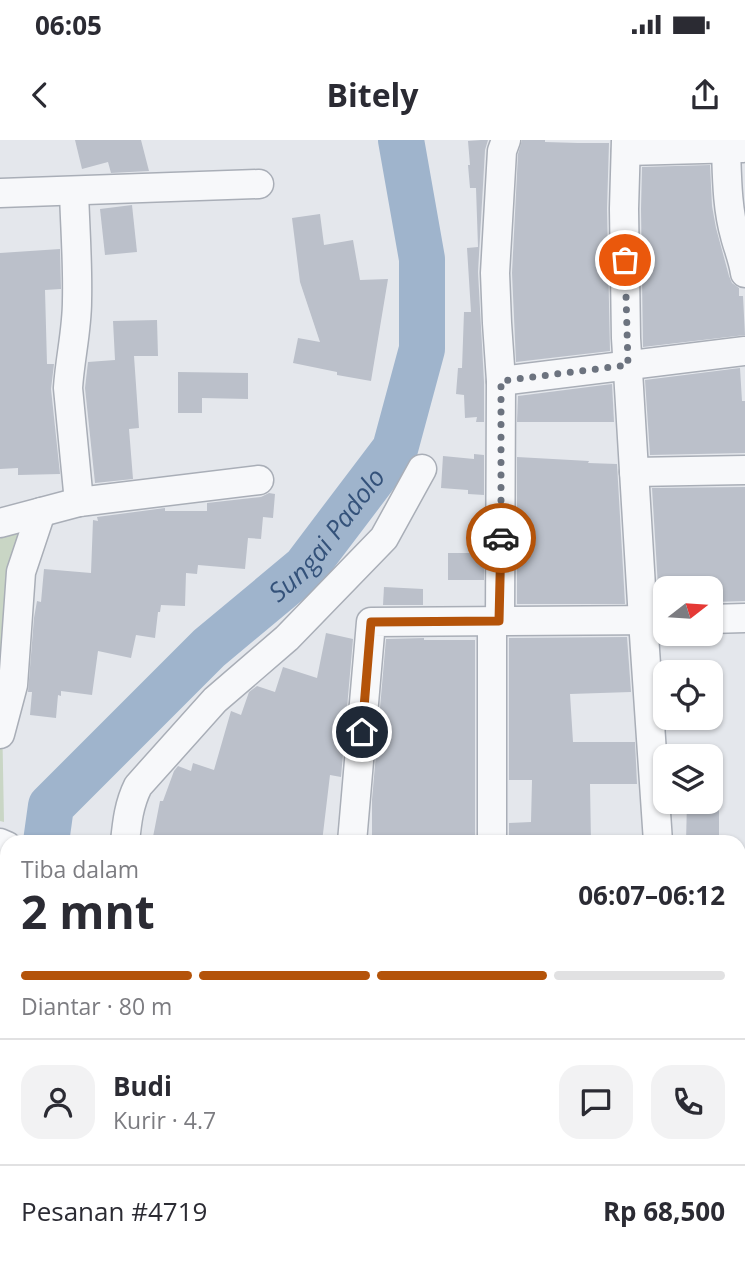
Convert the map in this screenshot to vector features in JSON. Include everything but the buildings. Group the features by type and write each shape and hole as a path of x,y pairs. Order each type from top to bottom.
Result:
{"street":[{"path":"492,835 496,621 501,535 501,381 495,273 502,151 506,140"},
{"path":"653,613 634,472 621,143 735,148 729,201 734,235 745,272"},
{"path":"0,193 259,184"},
{"path":"75,191 77,300 68,388 79,502"},
{"path":"501,381 745,351"},
{"path":"126,835 132,798 138,786 215,701 287,638 384,538 422,470"},
{"path":"634,472 745,470"},
{"path":"0,523 79,502 260,480"},
{"path":"0,733 13,685 21,572 41,512"},
{"path":"723,619 745,618"},
{"path":"353,835 371,622 653,620"},
{"path":"654,646 658,835"},
{"path":"109,835 111,821 132,798"}],"green space":[{"path":"24,526 1,660 4,822 0,821 0,534"}],"waterway":[{"name":"Sungai Padolo","path":"47,835 51,806 209,648 305,568 395,449 422,349 422,259 401,140"}],"way so far":[{"path":"501,538 501,381 628,365 625,260"}],"route":[{"path":"362,732 371,622 499,621 501,538"}]}
